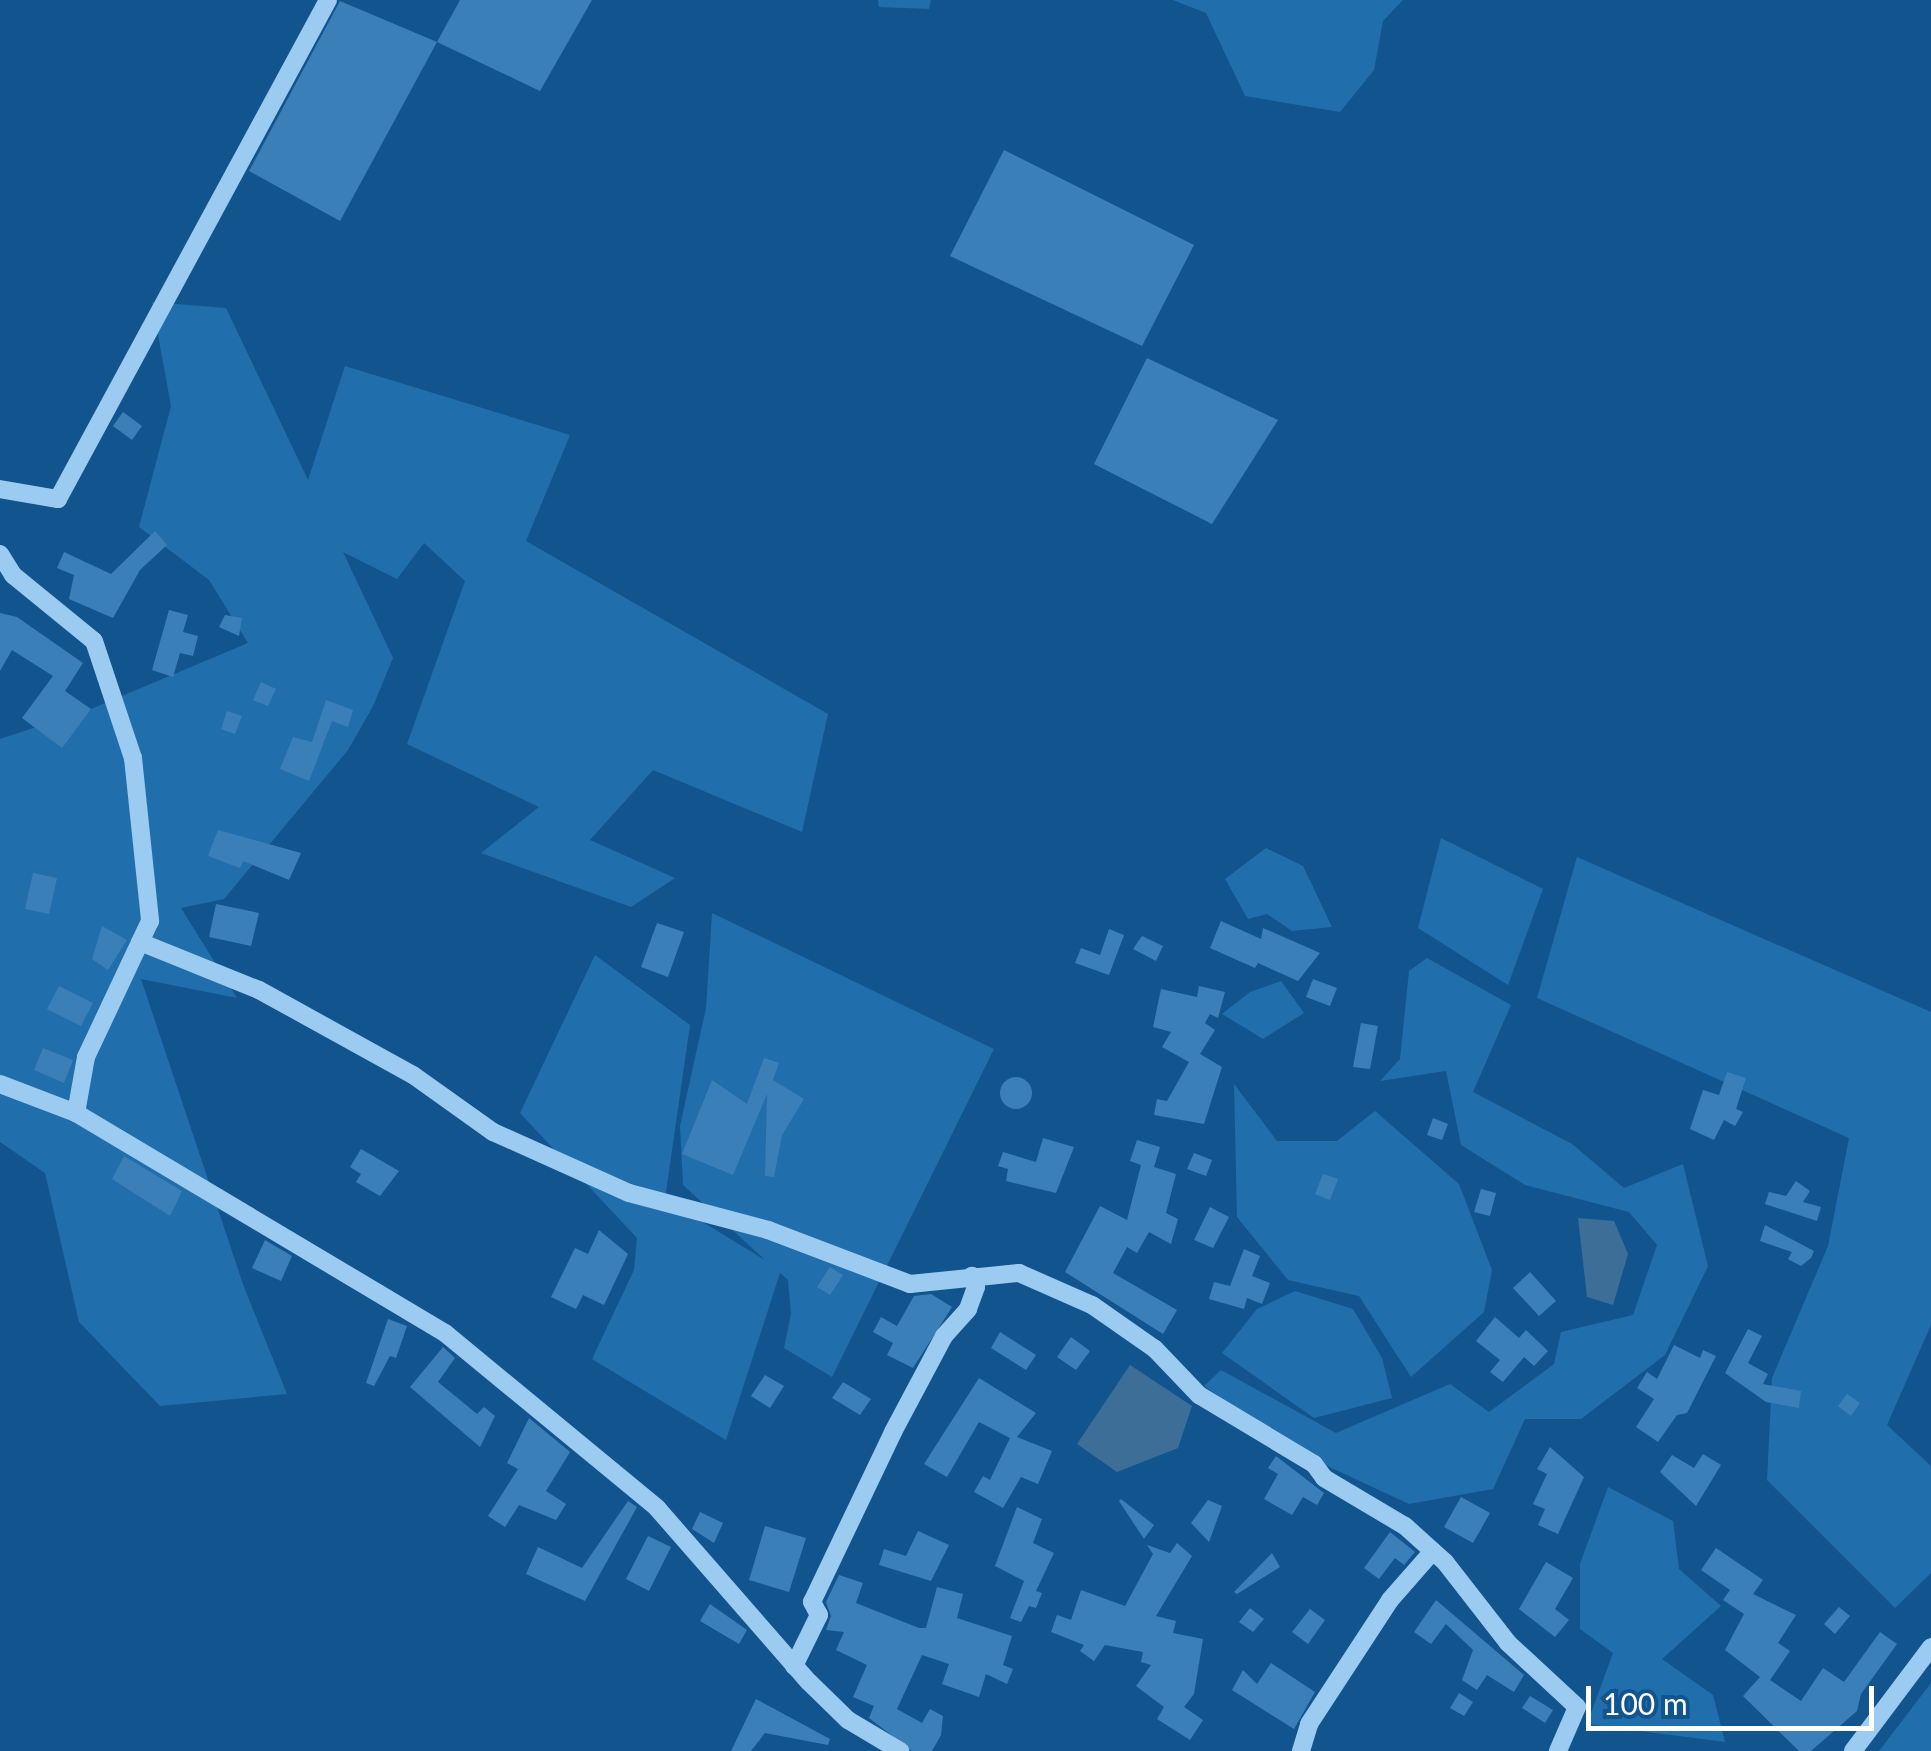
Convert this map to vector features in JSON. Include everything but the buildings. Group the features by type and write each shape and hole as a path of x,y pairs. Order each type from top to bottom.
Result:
{"street":[{"path":"0,489 58,499 328,0"},
{"path":"0,554 13,575 94,641 133,758 150,920 86,1057 76,1113"},
{"path":"140,942 259,990 412,1075 494,1132 629,1193 768,1230 910,1284 1019,1273 1092,1305 1155,1350 1199,1394 1314,1464 1324,1478 1433,1551 1508,1643 1576,1707 1558,1751"},
{"path":"0,1084 76,1113 445,1333 657,1508 794,1666 848,1720 900,1751"},
{"path":"794,1666 819,1615 812,1602 944,1336 968,1309 976,1287 972,1276"},
{"path":"1302,1751 1309,1724 1390,1600 1433,1551"},
{"path":"1853,1751 1931,1648"}],"shaded area":[{"path":"878,0 931,0 929,9 879,7"},
{"path":"1173,0 1403,0 1383,21 1374,70 1340,112 1245,96 1206,13"},
{"path":"152,302 226,308 308,480 345,366 570,435 526,541 828,714 802,832 653,770 590,840 675,878 631,907 481,853 539,807 407,744 465,581 424,543 397,579 343,552 393,658 373,706 348,750 224,899 181,908 237,998 141,979 244,1287 287,1394 160,1406 79,1322 45,1173 0,1142 0,739 91,709 248,643 209,580 139,527 171,406"},
{"path":"1441,838 1543,889 1508,985 1418,928"},
{"path":"1266,848 1303,866 1332,927 1292,931 1267,914 1248,919 1225,879"},
{"path":"1577,857 1931,1012 1931,1325 1887,1425 1931,1466 1931,1573 1895,1608 1767,1480 1772,1378 1828,1246 1849,1138 1537,998"},
{"path":"712,913 994,1049 832,1377 784,1348 791,1314 788,1280 780,1273 726,1440 592,1359 634,1270 637,1238 520,1113 595,955 690,1025 665,1199 765,1260 683,1185 680,1126 706,1008"},
{"path":"1427,958 1511,1005 1473,1092 1572,1144 1624,1188 1683,1164 1708,1266 1665,1355 1581,1419 1525,1419 1493,1489 1409,1504 1306,1456 1204,1386 1221,1370 1336,1433 1450,1384 1489,1412 1554,1364 1561,1332 1633,1315 1657,1245 1629,1212 1525,1185 1461,1145 1446,1071 1380,1081 1400,1059 1409,971"},
{"path":"1281,981 1304,1013 1263,1039 1222,1014 1250,992"},
{"path":"1234,1084 1277,1141 1337,1141 1375,1111 1459,1184 1492,1270 1484,1312 1411,1377 1359,1296 1288,1280 1237,1217"},
{"path":"1578,1218 1614,1221 1628,1254 1613,1305 1587,1297"},
{"path":"1295,1291 1353,1309 1382,1358 1392,1398 1314,1418 1222,1353 1257,1309"},
{"path":"1130,1365 1192,1406 1178,1448 1117,1472 1077,1444"},
{"path":"1608,1487 1673,1521 1679,1569 1721,1606 1662,1659 1713,1695 1725,1742 1587,1724 1613,1653 1580,1629 1580,1564"},
{"path":"1931,1683 1931,1751 1879,1751"}]}
